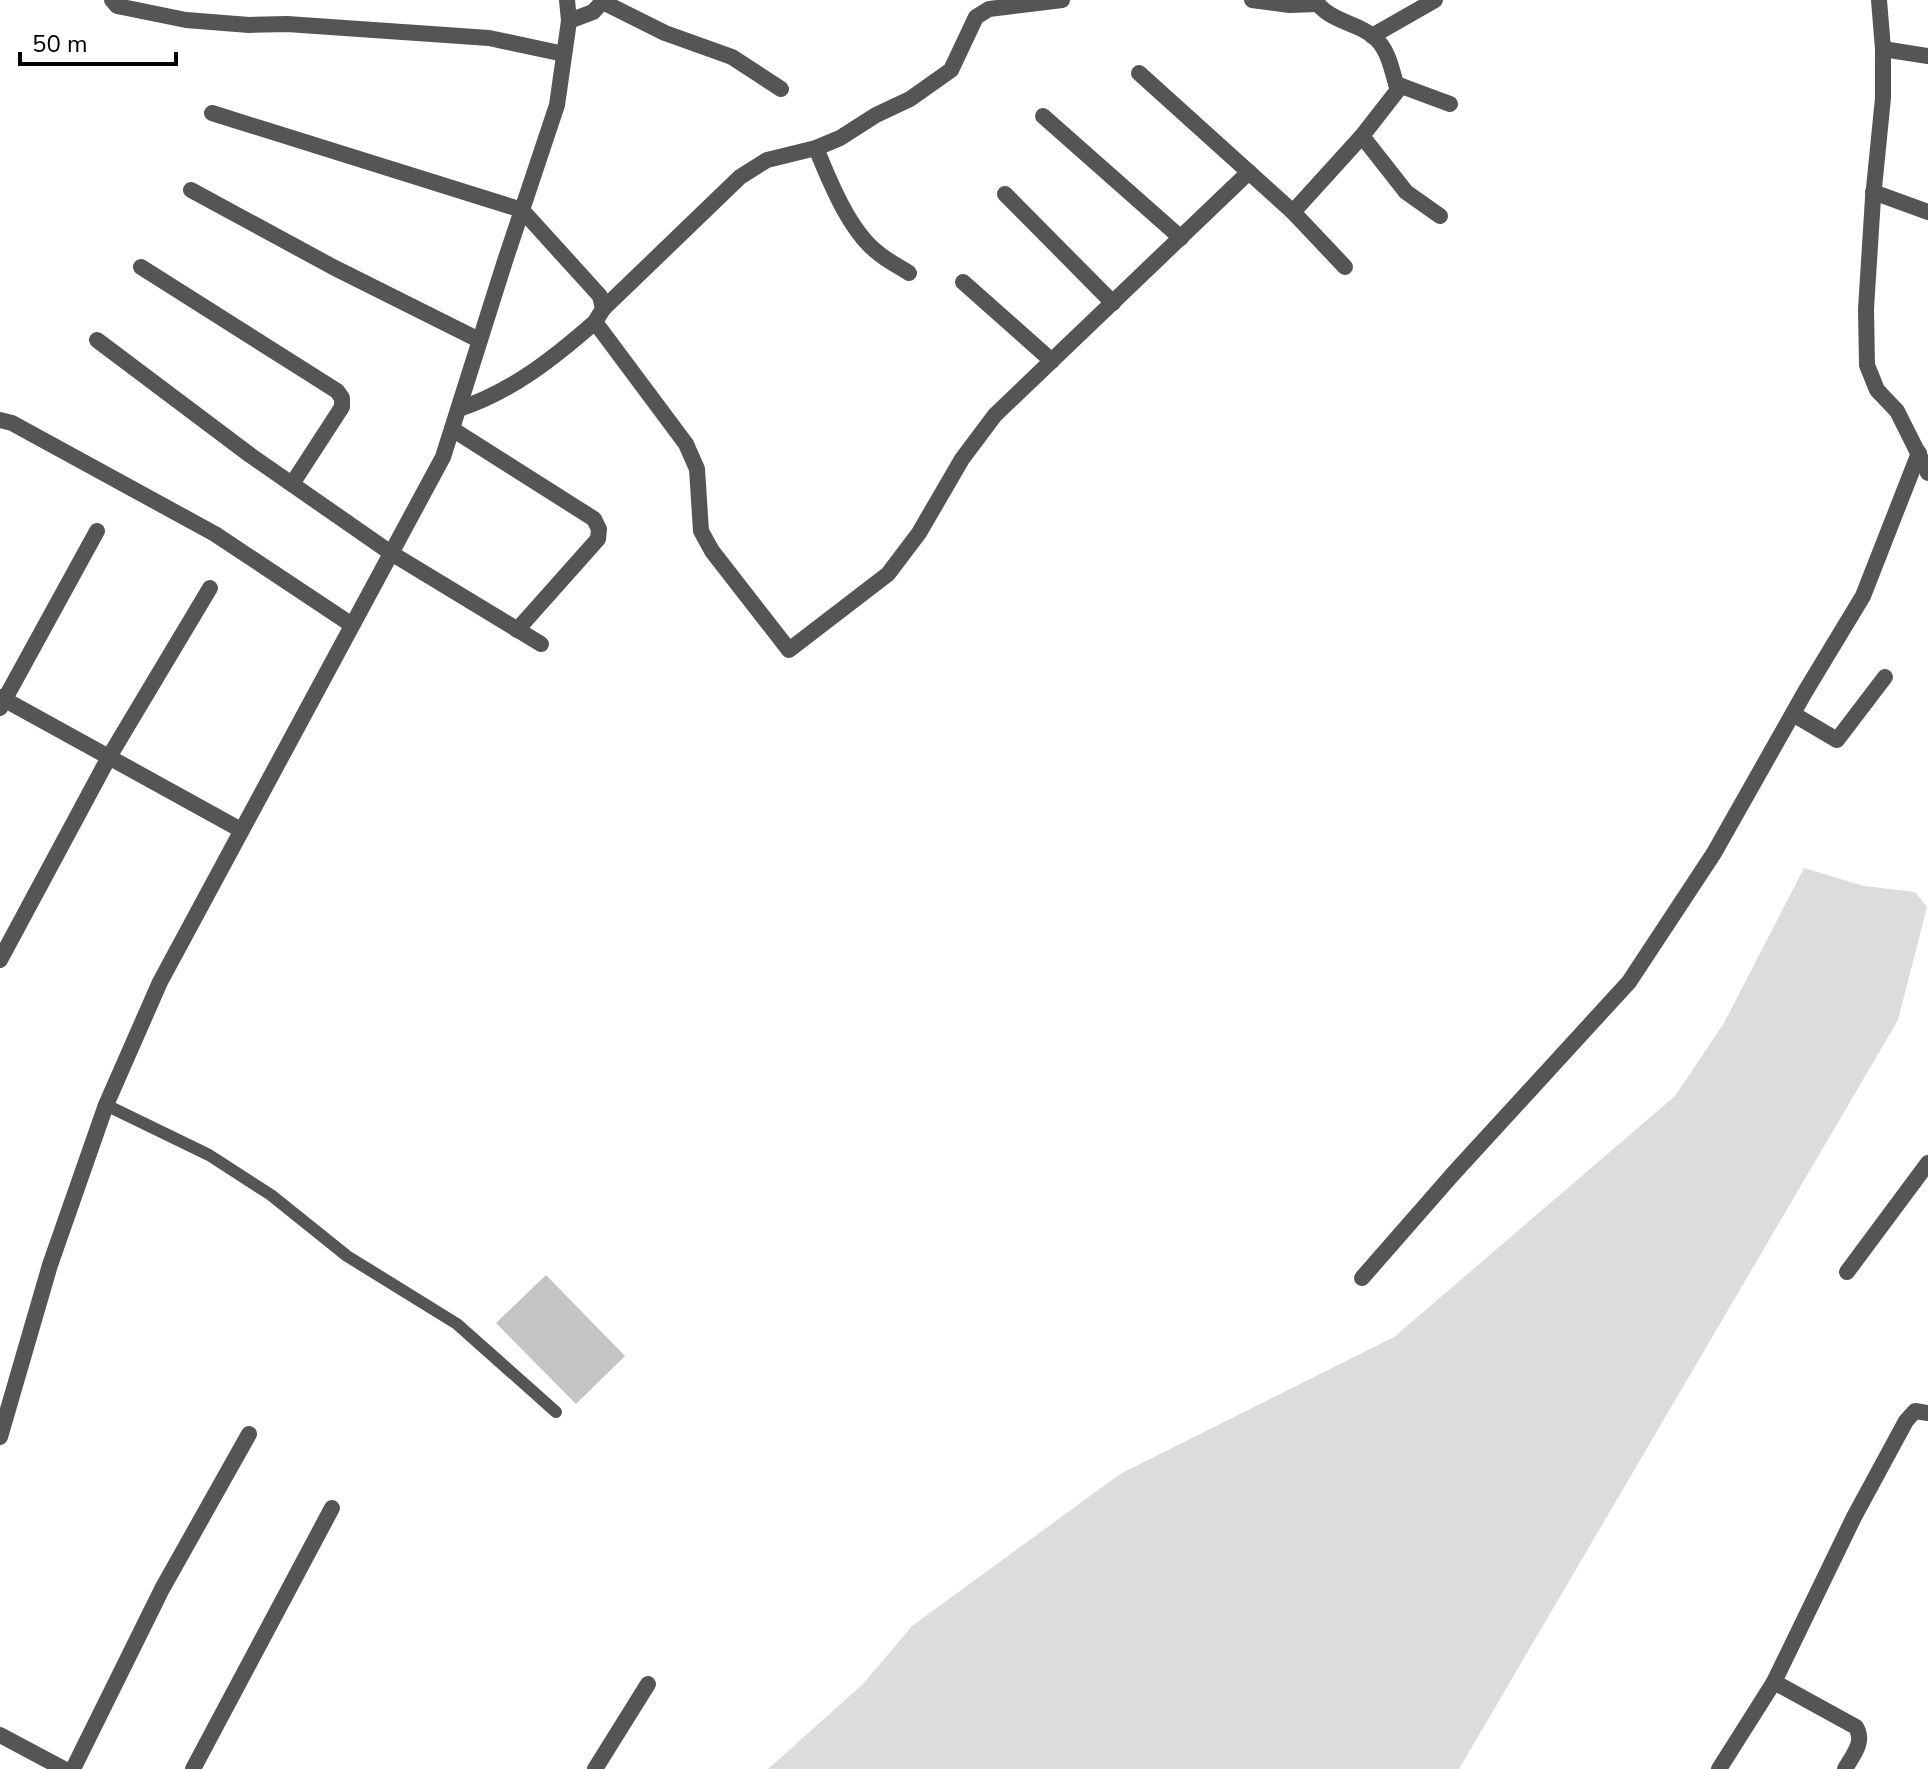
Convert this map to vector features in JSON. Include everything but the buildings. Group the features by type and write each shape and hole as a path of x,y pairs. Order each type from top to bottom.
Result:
{"street":[{"path":"112,0 117,6 186,20 489,38 564,54"},
{"path":"0,1437 50,1265 106,1105 160,982 443,457 557,105 569,21 567,0"},
{"path":"459,409 533,372 599,316 740,177 767,160 816,148 840,138 876,115 910,99 951,70 976,17 990,4 1062,0"},
{"path":"1252,0 1290,5 1316,2 1334,17 1378,39 1388,55 1396,84 1450,104"},
{"path":"1372,36 1435,0"},
{"path":"1879,0 1883,98 1873,192 1866,309 1867,365 1877,390 1897,411 1928,473"},
{"path":"569,21 593,12 604,1 665,33 744,63 781,89"},
{"path":"1883,49 1928,56"},
{"path":"1139,73 1293,212 1345,267"},
{"path":"1293,212 1362,136 1401,86"},
{"path":"212,113 522,210 600,296 599,316 686,444 697,469 701,531 712,551 789,650 888,574 919,533 962,459 995,415 1249,172"},
{"path":"1043,116 1181,238"},
{"path":"1362,136 1406,192 1440,216"},
{"path":"816,148 854,224 874,251 909,273"},
{"path":"191,190 333,267 479,340"},
{"path":"1873,192 1928,212"},
{"path":"1005,194 1113,303"},
{"path":"141,267 337,391 342,398 342,407 292,484"},
{"path":"963,282 1052,361"},
{"path":"97,340 391,553 541,644"},
{"path":"0,420 12,423 215,534 352,625"},
{"path":"452,429 594,519 599,529 598,539 517,630"},
{"path":"1362,1278 1629,982 1714,853 1863,596 1919,453"},
{"path":"97,531 2,702 241,830"},
{"path":"0,960 109,757 210,588"},
{"path":"1793,714 1837,740 1885,677"},
{"path":"1847,1272 1928,1163"},
{"path":"1719,1769 1774,1682 1854,1517 1906,1421 1915,1411 1928,1413"},
{"path":"73,1769 162,1589 249,1434"},
{"path":"193,1769 332,1508"},
{"path":"1774,1682 1856,1727 1860,1734 1858,1745 1845,1769"},
{"path":"595,1769 648,1684"},
{"path":"0,1735 64,1769"}],"lane":[{"path":"106,1105 209,1155 271,1195 347,1256 457,1324 556,1412"}],"shaded area":[{"path":"1804,868 1864,886 1915,892 1927,907 1898,1020 1459,1769 768,1769 863,1684 912,1626 1120,1474 1394,1337 1675,1096 1724,1023"}]}
